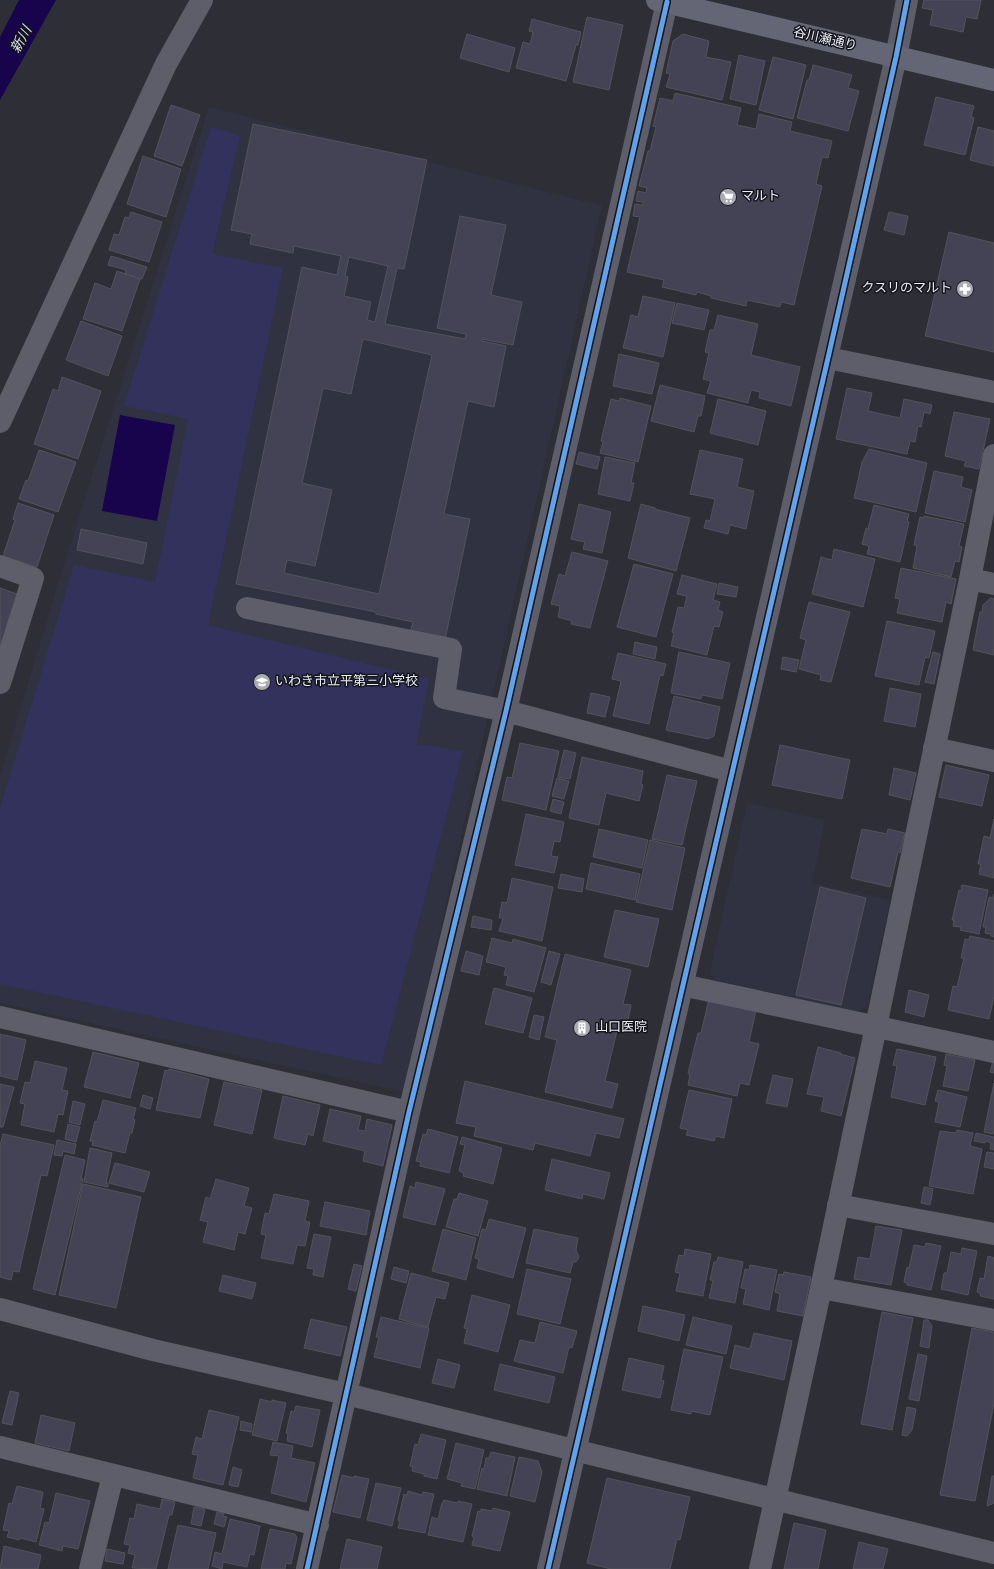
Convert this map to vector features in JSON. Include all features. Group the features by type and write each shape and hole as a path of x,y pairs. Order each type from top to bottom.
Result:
{"main road":[{"name":"谷川瀬通り","path":"662,1 994,80"}],"street":[{"path":"0,422 166,64 202,0"},
{"path":"548,1569 731,771 828,358 896,57 907,0"},
{"path":"308,1569 409,1112 506,711 662,1"},
{"path":"828,358 994,392"},
{"path":"760,1569 821,1288 970,579 994,455"},
{"path":"0,566 33,578 0,683"},
{"path":"970,579 994,584"},
{"path":"247,608 451,649 444,698 506,711 731,771"},
{"path":"934,748 994,761"},
{"path":"682,985 994,1052"},
{"path":"0,1017 409,1112"},
{"path":"838,1205 994,1234"},
{"path":"821,1288 994,1320"},
{"path":"0,1309 153,1350 346,1394 994,1553"},
{"path":"0,1447 113,1476 318,1525"},
{"path":"90,1569 113,1476"}],"shaded area":[{"name":"いわき市立平第三小学校","path":"209,107 602,206 404,1092 0,1003 0,777 57,587"},
{"path":"211,127 240,136 212,254 283,268 208,625 429,679 416,744 463,751 381,1065 0,984 0,808 74,565 155,582 188,419 124,406"},
{"path":"747,803 825,820 812,883 890,900 867,1007 858,1012 716,980 710,972"}],"water":[{"name":"新川","path":"19,0 56,0 0,100 0,37"},
{"path":"120,415 175,425 157,521 102,511"}],"building":[{"path":"924,0 981,0 977,19 966,17 963,32 930,25 933,10 922,8"},
{"path":"587,17 623,25 609,90 573,82"},
{"path":"532,19 581,32 566,81 516,68 523,42 530,44 533,32 529,31"},
{"path":"467,34 515,48 509,72 460,58"},
{"path":"683,34 709,41 706,57 731,62 722,100 666,87 670,74 666,73 673,41"},
{"path":"739,55 765,61 756,105 730,99"},
{"path":"773,57 806,65 793,119 759,110"},
{"path":"813,65 852,75 848,88 859,91 848,131 797,118 807,80 809,80"},
{"name":"マルト","path":"675,93 741,108 737,125 756,129 759,114 792,122 790,131 832,141 828,158 822,157 816,184 822,186 794,305 781,302 780,307 747,300 746,306 711,298 711,296 697,292 696,295 662,287 664,280 627,272 640,217 633,216 635,204 643,205 643,202 636,201 638,191 646,193 647,188 639,186 656,127 653,126 660,98 673,101"},
{"path":"936,97 974,106 971,117 974,118 965,155 924,145"},
{"path":"171,105 200,115 182,166 154,156"},
{"path":"253,124 427,160 404,269 397,268 385,324 465,339 466,334 437,328 460,216 506,225 491,295 522,302 513,345 482,339 482,341 506,346 494,407 468,401 444,514 470,519 445,640 410,633 413,622 376,614 376,612 236,584 302,267 337,275 341,256 294,246 293,253 250,244 252,234 231,230","holes":["349,257 388,266 375,322 367,320 371,302 344,296 348,277 345,276","363,339 432,355 379,594 284,573 287,560 315,566 332,490 302,483 323,388 351,394"]},
{"path":"978,127 994,131 994,166 970,160"},
{"path":"143,156 181,169 166,217 127,204"},
{"path":"131,212 162,222 149,262 109,250 114,234 119,235 125,217 129,218"},
{"path":"889,212 908,216 904,235 884,230"},
{"name":"クスリのマルト","path":"949,232 994,243 994,352 925,336"},
{"path":"111,256 147,267 142,279 125,274 126,270 108,265"},
{"path":"117,271 140,279 122,331 83,319 95,283 111,289"},
{"path":"643,296 675,303 663,357 623,348 631,315 638,317"},
{"path":"677,303 709,310 704,330 672,323"},
{"path":"718,315 758,324 751,355 800,367 791,406 759,398 760,392 751,390 748,403 707,393 711,381 703,379 709,353 705,352 710,330 714,330"},
{"path":"81,321 122,336 108,376 66,360"},
{"path":"619,354 659,363 652,394 613,386"},
{"path":"62,377 101,391 78,459 34,444 53,389 58,391"},
{"path":"660,385 705,396 701,416 698,416 694,432 651,421"},
{"path":"847,388 872,393 868,411 900,418 904,399 932,405 930,414 924,412 921,427 918,426 915,442 910,441 907,454 836,439"},
{"path":"620,398 651,406 638,462 600,453 603,442 601,441 611,399 619,401"},
{"path":"718,399 766,411 758,445 710,433"},
{"path":"954,412 990,419 979,469 964,466 966,461 945,456"},
{"path":"869,449 927,463 916,512 854,498 862,462"},
{"path":"39,450 76,462 58,512 19,499 26,480 28,481"},
{"path":"700,450 743,459 737,487 754,491 746,529 730,525 728,534 704,528 706,520 710,521 715,499 690,494"},
{"path":"579,452 600,457 597,469 576,464"},
{"path":"605,457 635,463 631,483 634,483 630,501 598,494"},
{"path":"934,471 963,477 961,487 972,490 965,522 925,513"},
{"path":"18,503 54,515 37,567 3,556 15,520 13,519"},
{"path":"579,504 611,512 602,553 583,549 585,542 571,539"},
{"path":"641,504 690,518 676,571 628,558"},
{"path":"874,505 909,514 907,521 909,522 900,562 867,554 869,546 862,544 866,528 868,529"},
{"path":"924,516 964,524 959,546 962,547 959,562 955,561 951,577 913,568 917,546 914,545 920,517 924,518"},
{"path":"81,529 147,543 143,564 77,550"},
{"path":"834,549 875,559 863,607 812,594 821,557 832,560"},
{"path":"572,552 608,561 590,628 571,624 572,621 558,617 560,606 551,604 559,574 565,576"},
{"path":"634,564 673,574 656,637 617,627"},
{"path":"901,568 956,579 951,604 946,602 942,622 897,613 900,599 895,598"},
{"path":"682,575 717,584 713,600 720,602 718,610 723,612 719,627 714,626 707,655 671,646 674,633 672,632 678,607 684,608 687,596 677,594"},
{"path":"719,583 738,587 736,597 717,594"},
{"path":"0,588 20,595 0,660"},
{"path":"991,598 994,599 994,655 973,650 980,612 982,612 983,605"},
{"path":"809,602 850,612 831,682 820,680 821,675 799,669 806,640 800,638"},
{"path":"887,621 935,631 929,658 925,657 919,685 875,676"},
{"path":"635,642 657,647 655,659 633,654"},
{"path":"679,652 730,663 722,699 702,695 701,699 671,693"},
{"path":"933,652 940,654 934,684 925,682"},
{"path":"618,653 666,664 663,676 660,675 649,724 613,716 621,681 612,679"},
{"path":"783,657 799,660 796,672 781,669"},
{"path":"890,688 921,694 915,727 884,721"},
{"path":"591,693 610,697 605,717 587,713"},
{"path":"674,696 720,707 714,736 708,739 666,730"},
{"path":"520,743 559,751 546,810 502,800 507,777 512,778"},
{"path":"780,745 850,760 842,799 772,785"},
{"path":"564,750 576,753 570,779 558,777"},
{"path":"582,757 643,771 641,784 643,785 639,801 606,793 599,825 569,818"},
{"path":"946,765 989,775 982,806 939,797"},
{"path":"894,768 916,773 910,800 889,795"},
{"path":"667,775 697,781 682,845 652,839"},
{"path":"557,778 569,781 564,799 552,796"},
{"path":"553,799 564,802 561,814 550,811"},
{"path":"526,814 564,822 560,842 554,841 551,856 558,857 554,873 515,865"},
{"path":"994,819 994,878 979,874 981,864 978,864 984,836 990,838"},
{"path":"599,829 648,840 642,868 593,857"},
{"path":"862,829 887,834 888,829 905,833 900,853 898,852 890,887 851,878"},
{"path":"650,840 685,848 672,910 636,902"},
{"path":"591,863 640,874 635,900 586,889"},
{"path":"561,874 584,879 582,892 558,888"},
{"path":"512,878 553,887 542,941 499,931 503,918 499,918 502,902 507,903"},
{"path":"962,885 988,890 979,934 960,930 961,927 953,926 954,920 952,920 959,890 961,891"},
{"path":"820,887 866,898 841,1005 796,995"},
{"path":"994,894 994,937 991,936 991,934 985,933 986,927 983,927 989,897 993,898"},
{"path":"615,910 659,919 648,967 604,957"},
{"path":"473,916 492,920 491,930 471,927"},
{"path":"970,936 994,941 994,996 989,1019 948,1010 953,986 957,987 964,958 961,958 965,939 969,940"},
{"path":"492,938 512,943 513,939 546,948 534,992 506,985 508,976 504,975 506,967 486,962"},
{"path":"466,951 483,956 479,975 461,971"},
{"path":"549,951 560,954 551,985 541,982"},
{"name":"山口医院","path":"565,954 631,970 623,1004 631,1005 628,1020 620,1018 605,1081 618,1084 612,1108 545,1092 557,1040 545,1037"},
{"path":"494,988 532,998 523,1033 485,1024"},
{"path":"909,990 929,995 924,1017 905,1012"},
{"path":"709,999 756,1010 749,1042 759,1044 749,1085 740,1083 737,1096 688,1085 690,1074 688,1073 698,1033 701,1033"},
{"path":"534,1015 544,1017 539,1040 529,1037"},
{"path":"0,1034 26,1040 17,1080 0,1076"},
{"path":"818,1047 855,1058 841,1116 821,1111 824,1097 807,1094"},
{"path":"897,1049 936,1057 925,1105 891,1097 897,1066 893,1065"},
{"path":"93,1052 139,1063 130,1098 84,1087"},
{"path":"946,1054 975,1060 968,1091 943,1086 947,1066 944,1065"},
{"path":"35,1061 67,1068 62,1090 68,1091 63,1115 58,1114 54,1132 21,1125 25,1104 20,1103 25,1082 30,1083"},
{"path":"994,1061 994,1073 990,1072"},
{"path":"169,1069 209,1079 200,1118 156,1110 165,1070 168,1071"},
{"path":"773,1075 793,1079 787,1107 766,1103"},
{"path":"465,1081 624,1119 619,1138 596,1133 590,1156 535,1143 533,1150 474,1136 476,1127 456,1123"},
{"path":"224,1082 262,1090 252,1134 214,1125"},
{"path":"994,1083 994,1134 984,1132"},
{"path":"0,1084 14,1087 3,1127 0,1127"},
{"path":"689,1090 732,1099 724,1138 716,1136 714,1141 686,1135 688,1130 680,1128"},
{"path":"938,1090 967,1097 960,1127 935,1122 939,1102 935,1101"},
{"path":"143,1095 153,1098 150,1109 140,1106"},
{"path":"283,1096 320,1105 313,1136 308,1134 305,1145 274,1138"},
{"path":"103,1100 136,1108 133,1119 135,1120 132,1133 130,1133 125,1153 92,1145 93,1141 90,1141 95,1121 97,1122"},
{"path":"73,1101 85,1104 80,1125 69,1122"},
{"path":"330,1109 361,1116 358,1130 365,1131 367,1119 392,1125 383,1166 363,1161 365,1151 323,1141"},
{"path":"68,1124 80,1127 76,1142 65,1139"},
{"path":"428,1129 458,1137 449,1173 420,1166 421,1162 416,1161 423,1134 426,1135"},
{"path":"957,1130 973,1133 970,1146 982,1149 973,1194 929,1186 940,1131 956,1133"},
{"path":"976,1133 994,1137 994,1150 990,1149 991,1143 986,1141 985,1143 974,1141"},
{"path":"3,1134 54,1145 47,1176 41,1175 19,1272 13,1271 11,1280 0,1277 0,1146"},
{"path":"462,1137 502,1148 493,1184 463,1176 464,1173 459,1171 465,1145 460,1144"},
{"path":"57,1140 76,1144 74,1154 63,1151 62,1156 54,1155"},
{"path":"90,1148 112,1153 106,1183 108,1183 108,1187 84,1182"},
{"path":"987,1152 994,1153 994,1169 984,1167"},
{"path":"65,1155 85,1160 81,1179 83,1179 55,1295 33,1289"},
{"path":"552,1159 610,1173 604,1199 583,1194 582,1199 545,1190"},
{"path":"115,1163 150,1172 144,1192 109,1183"},
{"path":"216,1179 249,1188 244,1206 252,1208 245,1234 238,1232 234,1250 203,1242 208,1222 200,1220 206,1197 210,1199"},
{"path":"416,1182 445,1189 435,1225 403,1217 410,1186 415,1188"},
{"path":"83,1184 141,1197 116,1308 59,1295"},
{"path":"924,1187 933,1189 930,1205 921,1203"},
{"path":"459,1193 488,1201 478,1236 446,1227 454,1199 457,1199"},
{"path":"274,1194 309,1201 305,1221 310,1222 305,1246 297,1245 293,1264 261,1258 266,1235 261,1234 265,1213 269,1214"},
{"path":"325,1202 370,1211 366,1235 320,1226"},
{"path":"489,1219 526,1228 513,1278 477,1268 479,1259 475,1258 482,1229 486,1230"},
{"path":"876,1226 902,1230 891,1285 854,1279 858,1257 870,1259"},
{"path":"443,1229 476,1238 466,1280 432,1271"},
{"path":"534,1229 578,1238 576,1250 579,1257 576,1262 573,1262 570,1273 526,1263"},
{"path":"314,1234 331,1237 323,1277 313,1275 314,1269 307,1268"},
{"path":"926,1243 941,1246 931,1290 907,1285 907,1283 904,1282 914,1245 925,1247"},
{"path":"962,1248 977,1251 968,1295 941,1289 944,1273 947,1273 951,1252 961,1254"},
{"path":"685,1249 711,1254 703,1296 676,1291 680,1273 675,1272 679,1255 684,1256"},
{"path":"988,1256 994,1258 994,1299 980,1296 981,1294 977,1292 980,1278 984,1279"},
{"path":"718,1257 743,1262 735,1303 709,1298 713,1280 710,1280 714,1262 717,1262"},
{"path":"354,1264 362,1266 356,1291 348,1289"},
{"path":"750,1265 777,1270 769,1310 743,1304 746,1289 741,1288 745,1269 749,1270"},
{"path":"394,1267 409,1271 406,1283 391,1279"},
{"path":"527,1269 571,1279 560,1324 517,1314"},
{"path":"784,1272 811,1277 803,1316 777,1311 780,1294 775,1292 779,1274 783,1275"},
{"path":"411,1273 449,1283 445,1299 436,1297 428,1327 399,1319"},
{"path":"223,1275 256,1283 252,1299 219,1291"},
{"path":"472,1295 510,1305 498,1352 464,1343 467,1329 464,1328"},
{"path":"643,1306 685,1315 679,1341 638,1331"},
{"path":"882,1312 913,1318 892,1430 861,1424"},
{"path":"381,1317 429,1328 420,1368 374,1357 379,1337 376,1337"},
{"path":"693,1317 732,1326 726,1354 686,1345"},
{"path":"311,1319 347,1327 340,1356 304,1348"},
{"path":"924,1320 928,1320 932,1326 929,1348 920,1346"},
{"path":"540,1322 577,1331 572,1348 569,1347 563,1373 514,1361 520,1340 535,1343"},
{"path":"972,1328 994,1332 994,1403 975,1501 940,1495"},
{"path":"754,1333 792,1341 784,1380 730,1368 735,1345 750,1349"},
{"path":"684,1349 723,1357 710,1415 691,1411 691,1414 671,1410"},
{"path":"918,1354 927,1356 919,1401 909,1399"},
{"path":"629,1358 664,1366 661,1380 664,1381 660,1398 622,1390"},
{"path":"438,1359 460,1365 454,1388 432,1383"},
{"path":"500,1364 555,1377 549,1403 494,1390"},
{"path":"10,1391 19,1393 12,1425 2,1423"},
{"path":"260,1399 286,1403 277,1441 252,1435"},
{"path":"296,1406 320,1410 312,1447 287,1441 288,1434 286,1433 291,1411 294,1412"},
{"path":"907,1407 916,1409 912,1430 907,1436 902,1435"},
{"path":"209,1410 239,1417 223,1485 193,1478 198,1455 192,1454 196,1437 202,1439"},
{"path":"41,1415 75,1423 69,1451 35,1443"},
{"path":"241,1421 252,1424 251,1432 240,1430"},
{"path":"421,1434 446,1440 437,1479 412,1471 413,1467 410,1466 415,1444 418,1445"},
{"path":"273,1442 293,1446 291,1458 315,1463 306,1502 271,1493 279,1456 270,1455"},
{"path":"456,1443 484,1450 475,1489 461,1486 462,1483 447,1479"},
{"path":"491,1452 515,1457 507,1496 477,1489 482,1468 484,1469 486,1458 489,1458"},
{"path":"519,1457 538,1461 542,1472 535,1502 510,1496"},
{"path":"233,1467 242,1470 238,1487 229,1485"},
{"path":"342,1475 354,1478 354,1476 369,1479 360,1518 333,1512"},
{"path":"992,1476 994,1476 994,1503 987,1506"},
{"path":"607,1478 690,1497 680,1540 677,1539 670,1569 611,1569 587,1563"},
{"path":"376,1483 401,1488 392,1526 367,1520"},
{"path":"17,1486 43,1492 40,1508 44,1509 36,1542 20,1538 19,1540 7,1537 9,1531 3,1530 9,1503 12,1504"},
{"path":"408,1491 422,1495 423,1492 434,1494 425,1533 398,1528 400,1521 398,1520 404,1494 407,1495"},
{"path":"56,1493 90,1501 78,1549 63,1546 62,1551 39,1545 45,1522 49,1523"},
{"path":"162,1499 175,1502 172,1515 169,1515 156,1569 132,1568 135,1555 128,1553 130,1545 124,1544 130,1518 134,1519 137,1504 160,1509"},
{"path":"444,1500 472,1504 463,1542 428,1535 432,1517 438,1519"},
{"path":"194,1507 205,1509 201,1526 191,1524"},
{"path":"493,1508 510,1512 500,1551 472,1545 474,1537 472,1536 478,1511 481,1512 481,1509 492,1511"},
{"path":"217,1512 224,1514 223,1516 227,1517 224,1527 214,1524"},
{"path":"230,1519 260,1526 254,1555 250,1554 247,1567 223,1562 222,1569 212,1566 215,1552 222,1554"},
{"path":"794,1523 826,1530 818,1569 784,1569"},
{"path":"178,1525 216,1533 208,1569 168,1569"},
{"path":"270,1529 295,1534 297,1538 291,1564 286,1563 285,1569 261,1569"},
{"path":"347,1539 382,1547 377,1569 340,1569"},
{"path":"859,1542 888,1549 883,1569 853,1569"},
{"path":"4,1546 41,1555 38,1569 0,1569"},
{"path":"107,1549 125,1553 123,1564 105,1561"}],"cycle path":[{"path":"548,1569 828,358 896,57 907,0"},
{"path":"307,1569 409,1112 506,711 667,2"}],"place":[{"name":"マルト","path":"728,197"},
{"name":"クスリのマルト","path":"965,289"},
{"name":"いわき市立平第三小学校","path":"262,682"},
{"name":"山口医院","path":"582,1028"}]}
